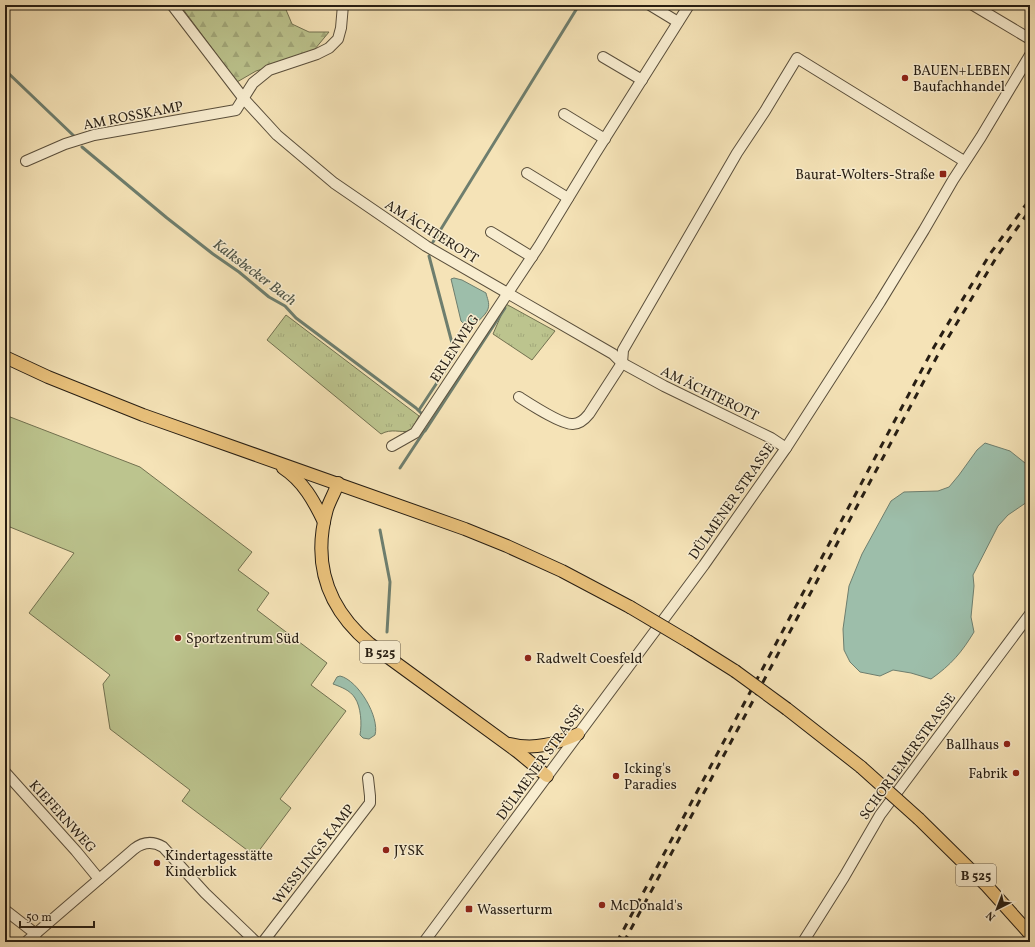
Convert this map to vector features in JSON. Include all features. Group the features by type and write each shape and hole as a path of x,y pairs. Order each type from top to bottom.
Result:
{"main road":[{"name":"B 525","path":"5,357 48,377 143,416 465,529 562,571 630,607 689,642 734,672 787,709 861,767 919,818 987,886 1030,934"},
{"path":"273,461 292,474 305,488 324,522"},
{"name":"B 525","path":"338,484 328,507 324,522 321,550 323,572 334,603 346,621 370,644 532,762 547,776"},
{"path":"503,742 521,747 543,746 561,742 578,734"}],"street":[{"name":"AM ÄCHTEROTT","path":"172,5 244,99 277,135 334,183 426,246 613,354 622,363 664,386 771,438 786,448"},
{"path":"244,99 253,83 269,70 329,48 338,39 342,28 343,5"},
{"path":"650,5 678,22"},
{"name":"ERLENWEG","path":"392,446 415,433 532,257 689,5"},
{"path":"973,5 1030,39"},
{"name":"DÜLMENER STRASSE","path":"424,942 704,565 786,448 880,302 964,161 1030,55"},
{"path":"603,57 642,80"},
{"path":"519,398 566,424 575,424 582,421 589,414 622,363 624,350 631,336 736,153 797,58 964,161"},
{"name":"AM ROSSKAMP","path":"26,161 65,144 94,135 236,110 244,99"},
{"path":"564,114 605,139"},
{"path":"527,173 568,198"},
{"path":"492,232 532,257"},
{"name":"SCHORLEMERSTRASSE","path":"803,942 844,877 880,814 1030,614"},
{"name":"KIEFERNWEG","path":"5,772 76,851 99,879"},
{"name":"WESSLINGS KAMP","path":"263,942 370,803 368,778"},
{"path":"26,942 128,854 140,845 146,843 158,844 163,847 205,893 256,942"},
{"path":"5,910 36,934"}],"green space":[{"path":"180,5 284,5 292,24 309,32 329,32 310,55 256,71 237,82"},
{"path":"506,304 555,331 532,360 493,334"},
{"path":"286,315 419,416 411,431 389,431 381,434 267,340"},
{"name":"Sportzentrum Süd","path":"5,415 140,467 252,552 238,570 269,593 257,610 327,663 311,685 346,711 280,799 291,808 255,856 182,801 190,790 110,729 103,684 110,675 29,613 74,553 5,525"}],"shaded area":[{"path":"454,278 462,280 486,293 489,303 487,311 477,322 469,326 461,321 451,279"},
{"path":"985,443 1010,451 1030,467 1030,500 1008,515 998,526 973,575 974,586 971,617 974,632 956,658 931,679 911,673 893,670 880,676 860,672 850,662 844,650 843,629 849,586 862,554 891,501 904,492 938,491 949,487 977,450"},
{"path":"340,676 354,684 371,709 376,727 375,735 369,739 363,738 360,735 361,726 359,706 355,698 348,691 333,684 337,677"}],"waterway":[{"path":"433,242 579,5"},
{"name":"Kalksbecker Bach","path":"5,70 74,136"},
{"name":"Kalksbecker Bach","path":"82,147 167,218 213,254 239,272 269,297 285,306 296,318 421,413"},
{"path":"429,256 452,343"},
{"path":"425,431 505,308"},
{"path":"419,410 454,357 454,352"},
{"path":"400,468 425,430"},
{"path":"380,530 390,582 387,632"}],"railway":[{"path":"617,942 934,347 990,254 1030,199"},
{"path":"624,942 940,351 996,258 1030,210"}],"place":[{"name":"BAUEN+LEBEN Baufachhandel","path":"905,78"},
{"name":"Baurat-Wolters-Straße","path":"943,174"},
{"name":"Sportzentrum Süd","path":"178,638"},
{"name":"Radwelt Coesfeld","path":"528,658"},
{"name":"Ballhaus","path":"1007,744"},
{"name":"Fabrik","path":"1016,773"},
{"name":"Icking's Paradies","path":"616,776"},
{"name":"JYSK","path":"386,850"},
{"name":"Kindertagesstätte Kinderblick","path":"157,863"},
{"name":"McDonald's","path":"602,905"},
{"name":"Wasserturm","path":"469,909"}]}
